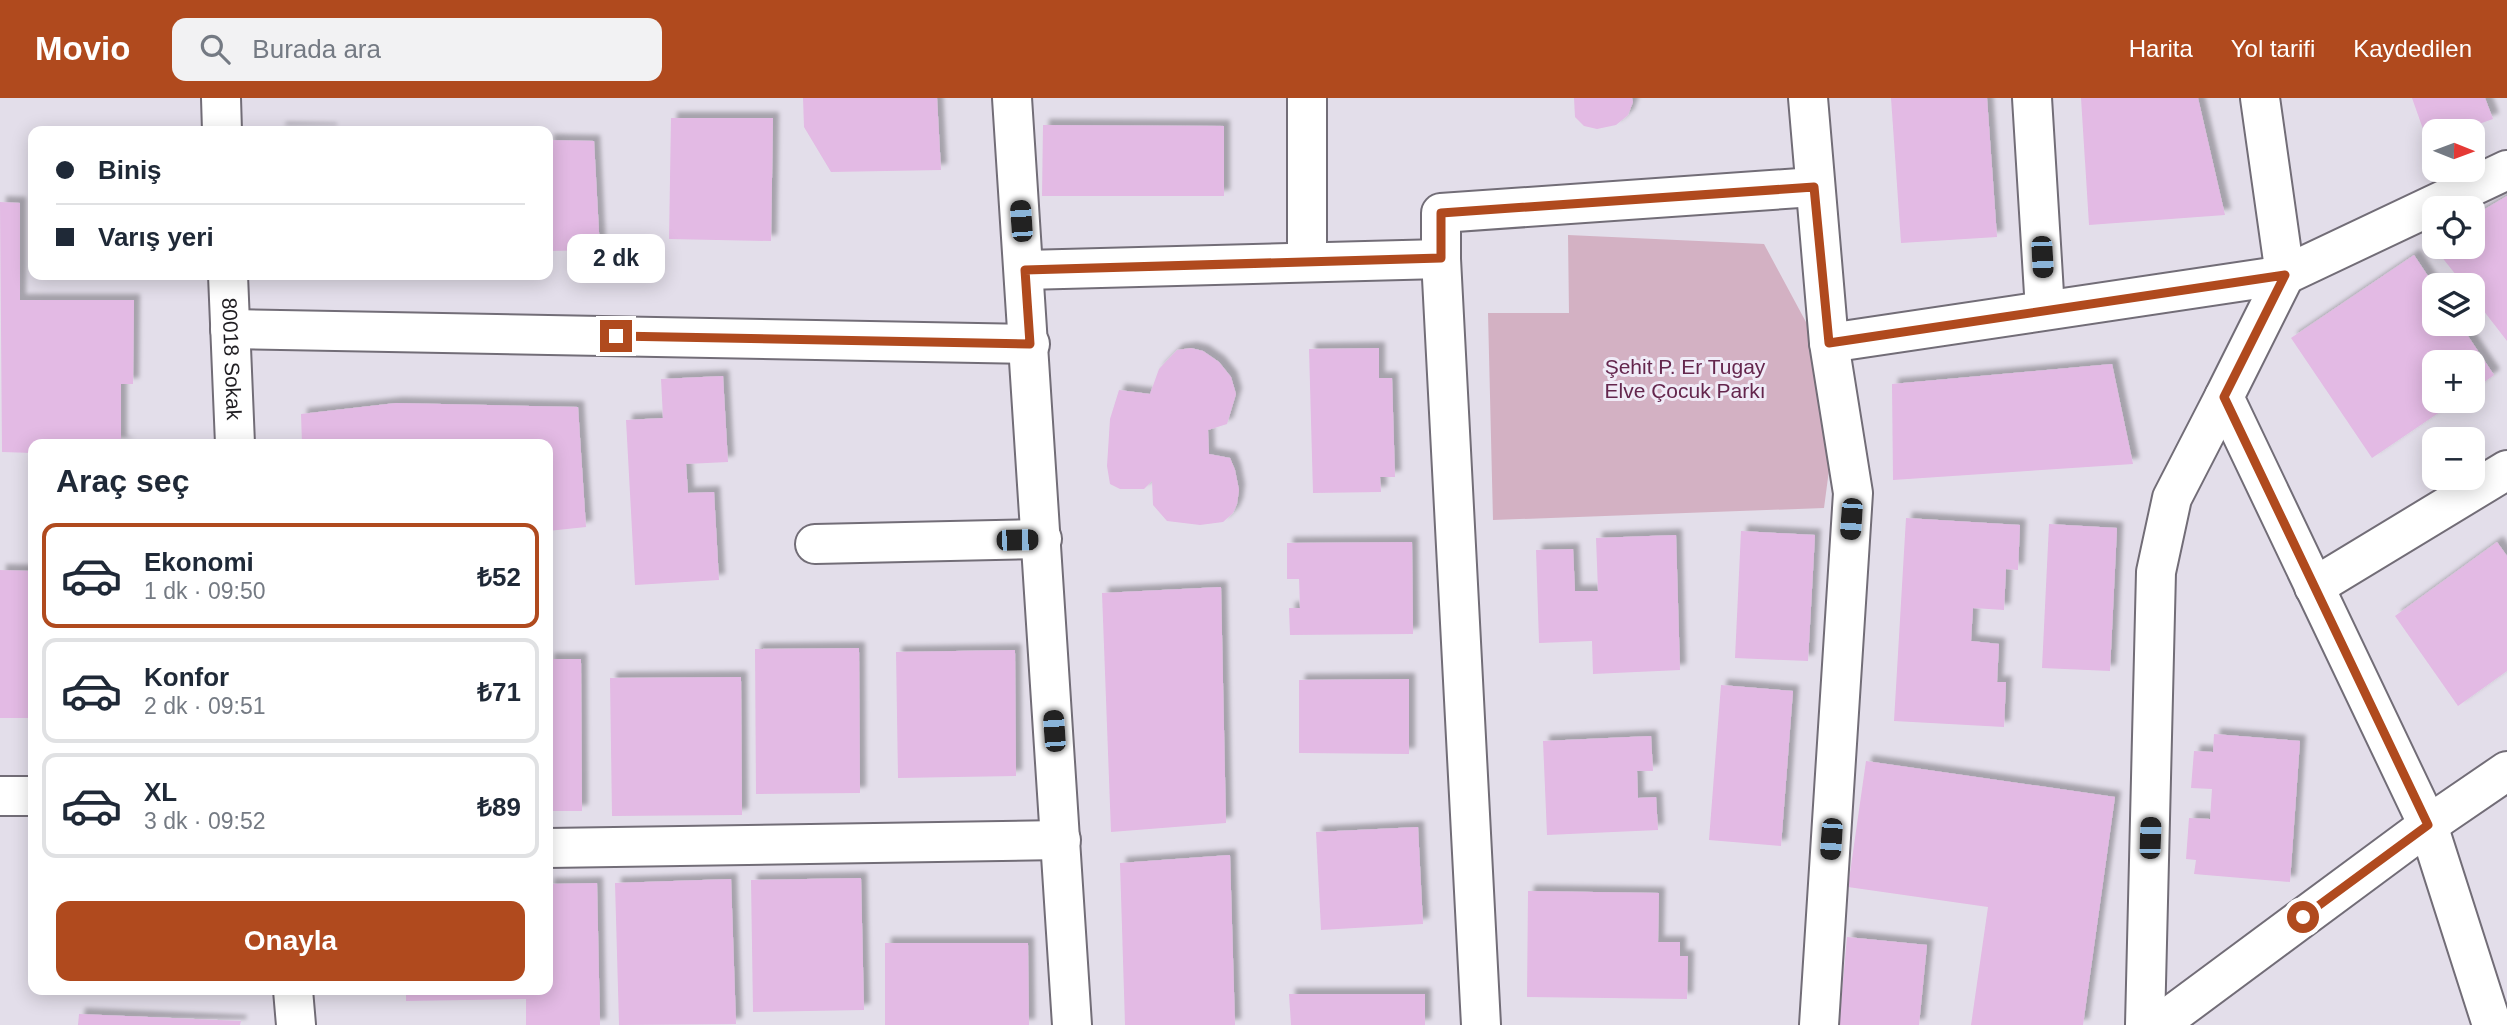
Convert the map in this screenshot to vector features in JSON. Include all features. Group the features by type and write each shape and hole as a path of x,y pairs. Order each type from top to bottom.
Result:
{"street":[{"path":"221,98 222,126"},
{"path":"1012,98 1072,1025"},
{"path":"1307,98 1307,261"},
{"path":"1808,98 1829,343 1853,492 1819,1025"},
{"path":"2032,98 2045,310"},
{"path":"2145,1025 2156,572 2172,498 2285,275 2260,98"},
{"path":"1829,343 2285,275 2507,170"},
{"path":"1481,1025 1441,258 1441,213 1814,187"},
{"path":"1025,270 1441,258"},
{"name":"80018 Sokak","path":"228,280 235,439"},
{"path":"230,329 1030,344"},
{"path":"2224,397 2428,825 2492,1025"},
{"path":"2315,587 2507,470"},
{"path":"815,544 1042,539"},
{"path":"2158,1025 2428,825 2507,771"},
{"path":"0,796 28,796"},
{"path":"553,848 1060,840"},
{"path":"293,995 296,1025"}],"green space":[{"name":"Şehit P. Er Tugay Elve Çocuk Parkı","path":"1568,235 1764,244 1828,363 1838,402 1824,508 1493,520 1488,313 1569,313"}],"building":[{"path":"803,98 937,98 941,170 831,172 804,127"},
{"path":"1574,98 1632,98 1633,102 1628,115 1616,125 1597,129 1584,126 1575,117"},
{"path":"1891,98 1987,98 1997,237 1901,243"},
{"path":"2081,98 2198,98 2225,215 2089,225"},
{"path":"2412,98 2485,98 2493,119 2485,122 2485,119 2422,119 2422,126"},
{"path":"671,118 773,118 771,241 669,239"},
{"path":"1043,125 1224,126 1224,196 1042,196"},
{"path":"553,140 594,141 600,250 553,251"},
{"path":"2507,196 2507,341 2485,313 2485,273 2454,273 2443,259 2485,259 2485,209"},
{"path":"0,202 20,203 20,300 134,300 133,384 121,384 121,439 28,439 28,453 2,452"},
{"path":"2414,255 2426,273 2422,273 2422,336 2468,336 2477,350 2422,350 2422,413 2438,413 2372,458 2291,338"},
{"path":"1191,348 1203,351 1219,362 1231,377 1236,394 1227,424 1208,430 1209,454 1230,458 1235,470 1239,490 1237,504 1233,513 1223,522 1200,525 1167,521 1153,505 1152,481 1144,489 1120,489 1110,484 1107,466 1110,419 1119,390 1150,394 1159,369 1177,350"},
{"path":"1379,348 1379,378 1392,378 1395,477 1380,477 1381,492 1313,493 1309,349"},
{"path":"2485,362 2494,375 2485,381"},
{"path":"2112,364 2133,464 1893,480 1892,384"},
{"path":"723,376 728,462 686,464 688,493 714,492 719,580 635,585 626,420 663,418 661,379"},
{"path":"396,403 578,407 586,527 553,530 553,439 302,439 301,414"},
{"path":"1906,518 2020,525 2018,570 2006,569 2004,610 1973,608 1971,641 1999,644 1997,682 2006,682 2004,727 1894,721"},
{"path":"2049,524 2117,528 2110,671 2042,668"},
{"path":"1741,531 1815,535 1808,661 1735,658"},
{"path":"1676,535 1680,670 1593,674 1592,641 1539,643 1536,550 1573,549 1575,591 1598,591 1596,538"},
{"path":"1412,542 1413,634 1290,635 1289,608 1300,608 1299,579 1287,579 1287,543"},
{"path":"2497,542 2507,556 2507,671 2458,706 2395,616"},
{"path":"0,570 28,571 28,718 0,718"},
{"path":"1221,587 1226,823 1111,832 1102,593"},
{"path":"859,648 860,793 756,794 755,649"},
{"path":"1015,650 1016,776 898,778 896,652"},
{"path":"553,659 581,659 582,811 553,811"},
{"path":"741,677 742,815 612,816 610,678"},
{"path":"1409,679 1409,754 1299,753 1299,680"},
{"path":"1721,685 1793,691 1781,846 1709,840"},
{"path":"2214,734 2300,741 2290,882 2194,874 2196,860 2186,859 2189,818 2210,819 2212,789 2191,788 2194,751 2213,752"},
{"path":"1651,736 1653,771 1637,771 1638,798 1656,797 1658,830 1547,835 1543,741"},
{"path":"1866,761 2115,797 2083,1025 1971,1025 1988,907 1848,887"},
{"path":"1418,827 1423,924 1321,930 1316,832"},
{"path":"1230,855 1235,1025 1125,1025 1120,863"},
{"path":"861,878 864,1010 753,1012 751,880"},
{"path":"731,879 736,1024 619,1025 615,883"},
{"path":"597,883 600,1025 526,1025 526,999 406,1001 406,995 553,995 553,884"},
{"path":"1528,891 1659,893 1658,942 1680,942 1680,956 1688,956 1687,999 1527,997"},
{"path":"1847,937 1927,945 1919,1025 1839,1025"},
{"path":"885,943 1028,943 1029,1025 885,1025"},
{"path":"1289,994 1425,994 1425,1025 1291,1025"},
{"path":"79,1014 241,1021 240,1025 78,1025"}],"route":[{"path":"616,336 1030,344 1025,270 1441,258 1441,213 1814,187 1829,343 2285,275 2224,397 2428,825 2303,917"}]}
